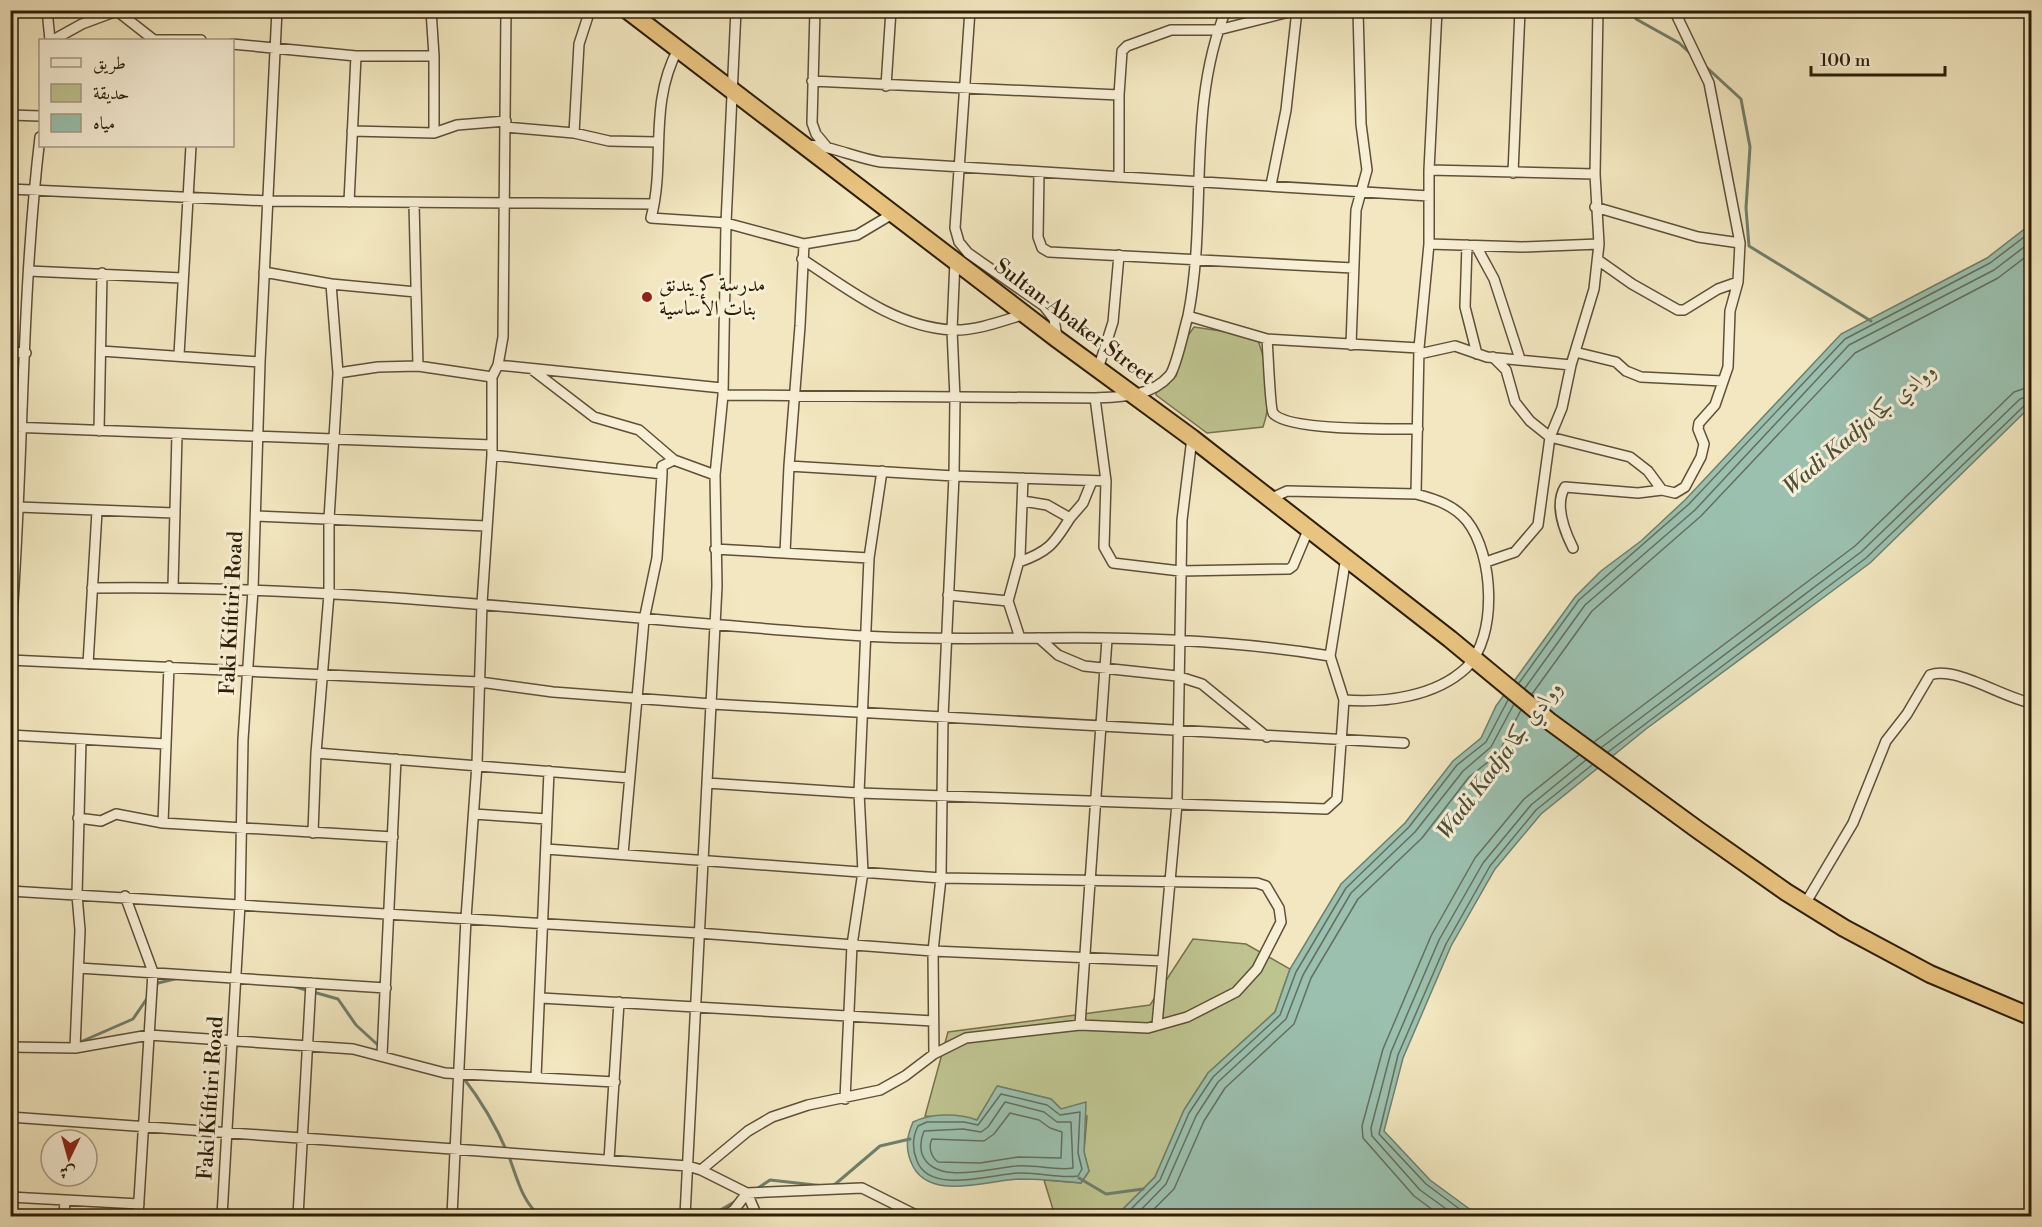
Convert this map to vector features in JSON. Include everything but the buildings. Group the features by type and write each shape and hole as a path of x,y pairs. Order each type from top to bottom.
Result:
{"highway":[{"name":"Sultan Abaker Street","path":"627,10 955,261 1192,438 1474,658 1549,721 1653,796 1805,904 1930,974 2031,1017"}],"street":[{"path":"47,10 51,39"},
{"name":"Faki Kifitiri Road","path":"222,1216 240,904 247,671 253,590 260,362 277,10"},
{"path":"431,10 434,56 434,133"},
{"path":"452,1216 466,918 477,764 486,526 492,450 492,377 498,366 503,337 506,10"},
{"path":"574,133 579,44 590,10"},
{"path":"685,1216 698,933 712,704 716,549 715,475 723,391 726,224 736,10"},
{"path":"815,10 812,123 816,134 826,146"},
{"path":"886,86 891,10"},
{"path":"970,10 955,228 959,242 980,263 1044,306 1054,319 1058,339"},
{"path":"498,366 723,391 795,395 955,398 1135,396 1169,376 1188,316 1196,259 1207,81 1218,30 1226,10"},
{"path":"1119,177 1119,95 1122,51 1127,46 1171,30 1218,30 1297,10 1286,110 1271,185"},
{"path":"1351,345 1353,268 1360,192 1367,170 1361,124 1358,10"},
{"path":"1416,494 1419,351 1429,244 1429,170 1437,10"},
{"path":"1513,173 1520,10"},
{"path":"1486,562 1515,552 1538,525 1550,437 1562,408 1571,365 1594,289 1599,244 1595,207 1595,174 1600,11 1575,10"},
{"path":"1573,548 1561,513 1560,494 1564,487 1638,493 1662,490 1679,492 1689,482 1703,451 1699,423 1715,405 1728,367 1730,311 1738,282 1740,243 1709,83 1674,10"},
{"path":"53,39 82,24 117,11 153,39"},
{"path":"234,44 356,56 434,56"},
{"path":"678,49 664,77 656,142 654,204 651,218 726,224 804,244 857,235 894,213"},
{"path":"349,202 356,56"},
{"path":"812,81 1119,95"},
{"path":"10,115 39,116"},
{"path":"352,131 434,133 457,125 506,124 574,133 609,141 656,142"},
{"path":"10,644 23,427 29,271 39,146"},
{"path":"804,146 826,146 846,155 880,162 1429,196"},
{"path":"179,354 182,278 190,198 191,147"},
{"path":"1429,170 1595,174"},
{"path":"1039,172 1038,237 1042,248 1064,254 1353,268"},
{"path":"10,189 268,201 654,204"},
{"path":"414,202 418,366"},
{"path":"1595,207 1698,237 1740,243"},
{"path":"785,553 804,244"},
{"path":"1429,244 1571,247 1599,244"},
{"path":"1472,245 1465,307 1477,354"},
{"path":"1472,245 1494,279 1520,359"},
{"path":"1098,369 1113,322 1119,255"},
{"path":"802,259 872,305 894,315 952,330 1025,314"},
{"path":"1598,260 1632,284 1678,310 1684,310 1712,292 1738,282"},
{"path":"934,1054 933,951 941,878 943,718 954,476 955,398 952,330 955,261"},
{"path":"29,271 182,278"},
{"path":"264,272 331,285 416,292"},
{"path":"99,431 102,273"},
{"path":"313,833 316,753 329,594 329,519 338,373 331,285"},
{"path":"1188,316 1267,339 1419,351 1455,346 1493,357 1571,365"},
{"path":"1267,339 1272,408 1281,419 1304,424 1418,429"},
{"path":"101,351 179,354 260,362"},
{"path":"10,352 26,353"},
{"path":"1575,352 1616,362 1629,373 1641,377 1722,381"},
{"path":"1493,357 1506,369 1515,402 1530,421 1550,437 1630,457 1648,471 1662,490"},
{"path":"338,373 378,367 418,366 492,377"},
{"path":"533,370 594,417 639,430 674,460 715,475"},
{"path":"1095,398 1106,481 1104,547 1113,563 1180,572 1289,569 1295,562 1309,528"},
{"path":"10,427 492,450 662,474"},
{"path":"173,587 177,434"},
{"path":"1157,1025 1172,881 1177,804 1180,731 1177,676 1180,572 1185,485 1192,438"},
{"path":"623,854 635,699 644,620 657,558 662,466 674,460"},
{"path":"789,466 954,476 1106,481"},
{"path":"845,1099 852,945 863,873 860,793 864,636 869,558 882,471"},
{"path":"1020,638 1008,601 1019,562 1023,478"},
{"path":"1019,562 1038,556 1054,544 1070,518 1083,503 1092,481"},
{"path":"1270,499 1287,491 1416,494 1452,507 1467,521 1479,540 1486,562 1490,611 1474,658 1458,674 1416,694 1370,702 1344,700"},
{"path":"1023,501 1047,505 1070,518"},
{"path":"18,507 174,513"},
{"path":"88,664 97,511"},
{"path":"256,516 486,526"},
{"path":"716,549 869,558"},
{"path":"707,783 860,793 1326,809 1337,799 1344,700 1330,656 1346,557"},
{"path":"92,588 173,587 329,594 482,603 644,620 864,636 946,640 1039,638 1178,641 1290,650 1330,656"},
{"path":"948,595 1008,601"},
{"path":"1039,638 1066,660 1104,669 1177,676 1208,688 1267,737"},
{"path":"1080,1025 1107,639"},
{"path":"10,660 480,682 553,692 635,699 1340,742 1404,743"},
{"path":"163,823 169,666"},
{"path":"1805,904 1853,823 1886,741 1930,675 1936,673 1958,677 2031,703"},
{"path":"10,735 166,744"},
{"path":"75,1048 80,930 77,895 81,740"},
{"path":"316,753 477,764 630,778"},
{"path":"382,1055 396,759"},
{"path":"536,1077 549,771"},
{"path":"78,818 101,821 116,814 163,823 393,837"},
{"path":"474,814 547,819"},
{"path":"546,849 941,878 1090,878 1257,883 1266,886 1280,908 1281,922 1257,969 1236,992 1187,1017 1148,1028 1080,1025 966,1038 934,1054 905,1076 880,1090 808,1105 772,1117 748,1131 701,1170"},
{"path":"10,891 125,896 698,933 933,951 1162,961"},
{"path":"125,896 153,972 138,1216"},
{"path":"79,968 386,988"},
{"path":"298,1216 311,983"},
{"path":"541,998 695,1005 933,1021"},
{"path":"609,1160 619,1002"},
{"path":"10,1047 75,1048 149,1035 353,1049 431,1070 615,1082"},
{"path":"10,1117 227,1134 456,1148 688,1167 701,1170 747,1193 862,1188 918,1216"},
{"path":"724,1216 734,1210 747,1193"},
{"path":"747,1193 757,1216"},
{"path":"10,1197 139,1204"},
{"path":"64,1216 65,1200"}],"green space":[{"path":"1194,327 1241,334 1258,340 1268,384 1268,405 1263,427 1207,433 1156,395 1157,389 1176,376 1185,340"},
{"path":"1193,939 1246,944 1290,969 1275,1012 1208,1073 1184,1110 1155,1177 1116,1216 1055,1216 1044,1180 1081,1183 1089,1171 1084,1152 1087,1116 1061,1109 1051,1099 998,1086 977,1120 925,1116 948,1032 1150,1005"}],"water":[{"name":"Wadi Kadja ووادي كجا","path":"2031,224 2031,406 1870,563 1646,729 1541,814 1495,869 1451,946 1403,1058 1384,1131 1430,1180 1479,1216 1116,1216 1155,1177 1184,1110 1208,1073 1275,1012 1290,969 1341,884 1405,823 1453,761 1481,738 1496,706 1575,597 1601,571 1641,541 1685,500 1841,334 1987,258"},
{"path":"997,1086 1051,1099 1061,1109 1086,1102 1084,1152 1089,1171 1081,1183 1020,1179 975,1185 944,1186 930,1182 919,1175 911,1162 907,1146 913,1122 945,1115 977,1120"}],"waterway":[{"path":"1636,10 1636,19 1679,43 1690,53"},
{"path":"1704,65 1741,99 1750,147 1746,208 1749,246 1871,321"},
{"path":"155,987 158,983 179,978"},
{"path":"292,986 338,999 356,1025 379,1046"},
{"path":"78,1043 133,1019 148,997"},
{"path":"462,1076 493,1124 528,1203 540,1216"},
{"path":"833,1186 880,1146 910,1139"},
{"path":"1079,1178 1106,1194 1143,1189"},
{"path":"755,1190 770,1180 824,1186"},
{"path":"710,1216 736,1201"}],"place":[{"name":"مدرسة كريندنق بنات الأساسية","path":"647,297"}]}
